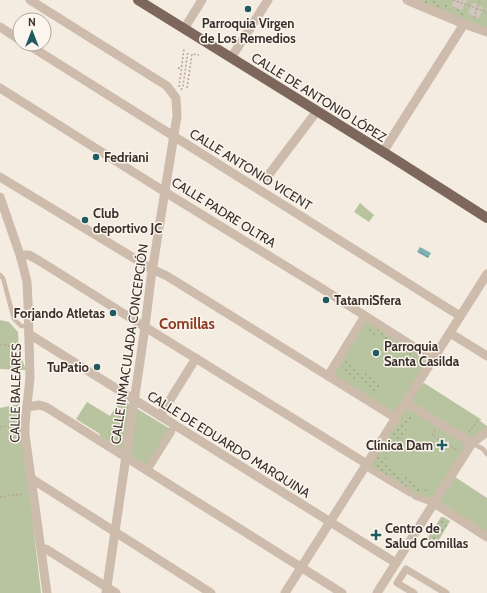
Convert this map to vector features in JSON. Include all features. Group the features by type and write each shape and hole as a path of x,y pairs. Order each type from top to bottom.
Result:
{"main road":[{"name":"CALLE DE ANTONIO LÓPEZ","path":"138,0 487,218"}],"street":[{"name":"CALLE INMACULADA CONCEPCIÓN","path":"30,0 167,86 176,98 177,116 152,269 145,327 106,590"},
{"path":"184,29 202,0"},
{"path":"231,58 268,0"},
{"path":"407,0 487,32"},
{"path":"383,152 464,24"},
{"path":"0,27 12,35"},
{"name":"CALLE ANTONIO VICENT","path":"40,52 460,316"},
{"name":"CALLE PADRE OLTRA","path":"0,88 312,282 433,360"},
{"path":"267,177 317,111"},
{"path":"0,177 152,269 167,276 396,418"},
{"name":"CALLE BALEARES","path":"0,197 4,216 21,258 27,282 30,378 25,435 47,593"},
{"path":"21,258 25,255 32,257 367,464 370,469 412,495 434,503 487,537"},
{"path":"285,593 487,274"},
{"path":"328,376 365,316"},
{"name":"CALLE DE EDUARDO MARQUINA","path":"29,330 134,400 396,563"},
{"path":"450,333 487,356"},
{"path":"160,416 196,358"},
{"path":"406,403 472,443"},
{"path":"27,407 39,405 46,407 342,593"},
{"path":"147,471 175,425"},
{"path":"377,593 472,443 487,432"},
{"path":"32,479 211,593"},
{"path":"42,550 46,549 106,590 116,593"},
{"path":"414,593 398,583 406,569 446,593"}],"lane":[{"path":"0,275 4,278 14,319 21,326 29,330"},
{"path":"472,443 483,449 487,454"}],"path":[{"path":"453,0 487,12"},
{"path":"179,87 184,49"},
{"path":"183,86 188,51"},
{"path":"187,88 192,54 199,55"},
{"path":"0,344 29,350"},
{"path":"466,435 478,420"},
{"path":"0,427 25,424"},
{"path":"432,434 464,455"},
{"path":"0,497 34,492"}],"green space":[{"path":"417,0 487,0 487,28 465,21"},
{"path":"417,0 432,0 473,15 472,19 448,9 447,12"},
{"path":"360,203 374,215 369,222 354,212"},
{"path":"365,316 433,359 413,392 424,383 482,420 479,420 487,426 487,432 452,475 487,498 487,537 415,496 367,464 396,418 328,376"},
{"path":"0,320 9,322 18,332 19,352 26,370 0,369"},
{"path":"369,324 425,360 422,364 365,329"},
{"path":"345,361 382,383 376,393 340,370"},
{"path":"121,399 175,433 153,468 149,467 100,436 100,434 76,419 87,402 110,416"},
{"path":"19,404 41,593 0,593 0,408"},
{"path":"405,414 413,419 392,452 384,447"},
{"path":"379,454 388,459 385,464 427,490 416,494 372,466"},
{"path":"441,517 450,521 436,545 427,539"}],"water":[{"path":"420,247 431,253 428,258 417,252"}],"tunnel":[{"path":"454,0 487,15"}],"place":[{"name":"Parroquia Virgen de Los Remedios","path":"248,9"},
{"name":"Fedriani","path":"96,157"},
{"name":"Club deportivo JC","path":"85,220"},
{"name":"TatamiSfera","path":"326,300"},
{"name":"Forjando Atletas","path":"113,313"},
{"name":"Parroquia Santa Casilda","path":"376,353"},
{"name":"TuPatio","path":"97,367"},
{"name":"Clínica Dam","path":"442,445"},
{"name":"Centro de Salud Comillas","path":"376,535"}],"district":[{"name":"Comillas","path":"187,324"}]}
